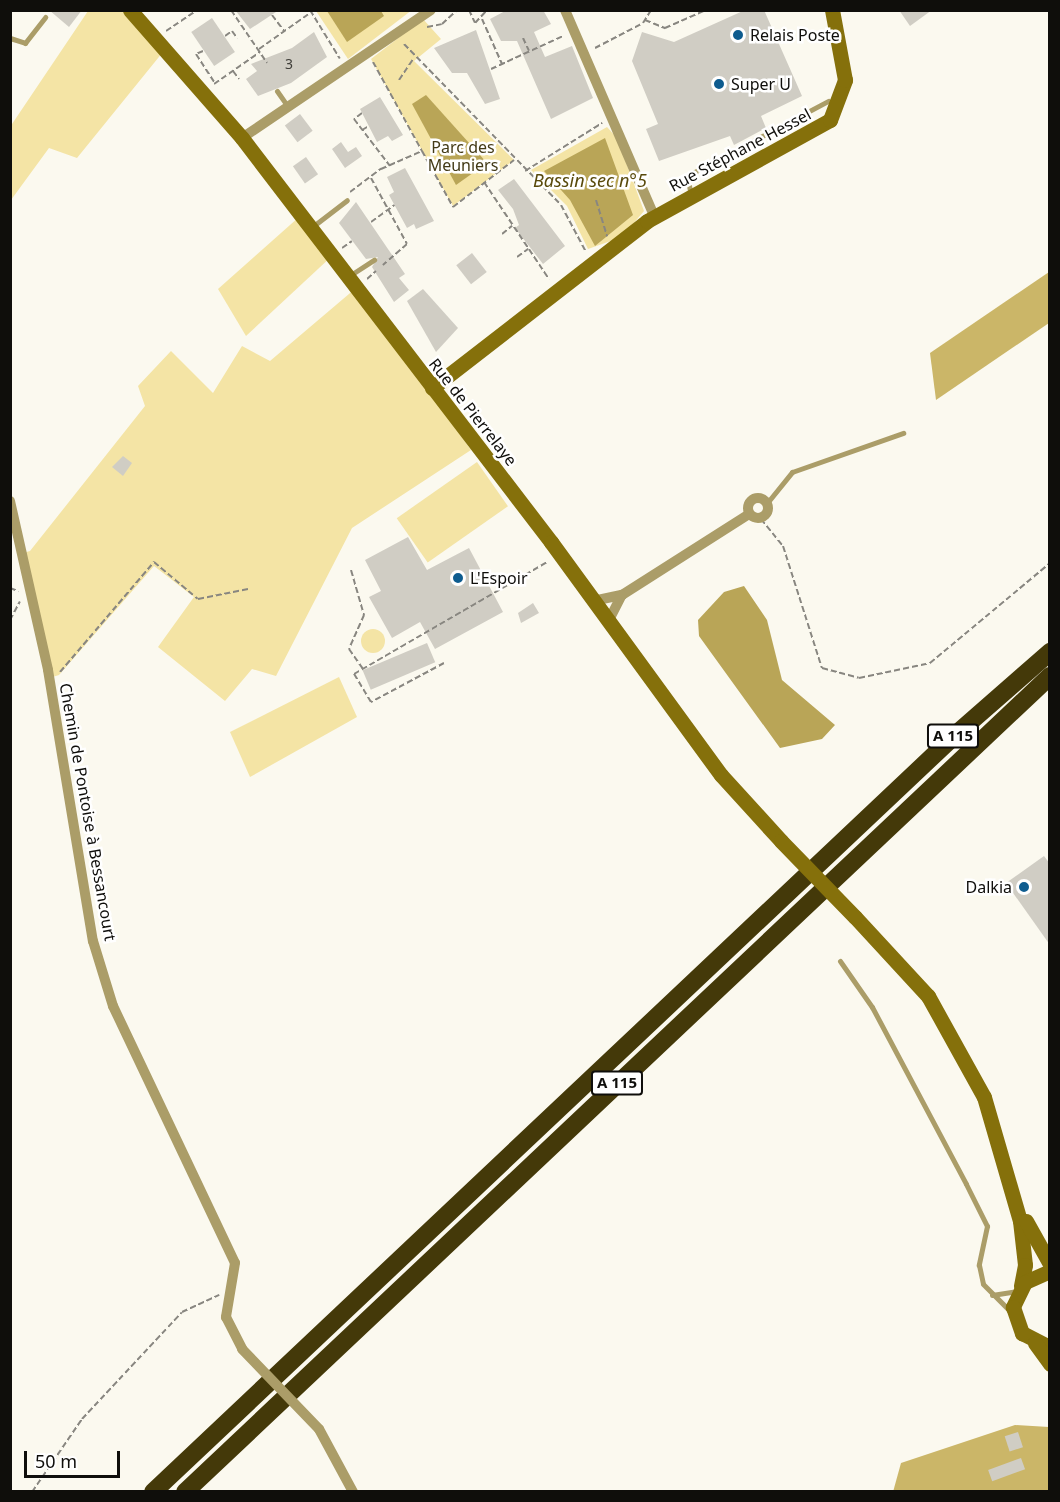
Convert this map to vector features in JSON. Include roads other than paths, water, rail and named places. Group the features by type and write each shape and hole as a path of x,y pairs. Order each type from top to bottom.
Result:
{"highway":[{"name":"A 115","path":"153,1491 954,736 1050,652"},
{"name":"A 115","path":"185,1491 1050,676"}],"main road":[{"name":"Rue de Pierrelaye","path":"130,10 242,138 560,555 721,775 928,996 963,1055 984,1097 1014,1193"},
{"name":"Rue Stéphane Hessel","path":"432,388 654,216 830,120 845,80 832,10"},
{"path":"1014,1193 1050,1264"},
{"path":"1014,1193 1024,1247 1014,1319 1042,1345 1050,1364"},
{"path":"1019,1288 1050,1271"}],"street":[{"path":"242,138 430,10"},
{"path":"565,10 614,116 654,216"},
{"path":"758,498 767,503 761,519 749,514 749,501 758,498"},
{"name":"Chemin de Pontoise à Bessancourt","path":"10,501 51,684 93,941 113,1006 235,1263 228,1295 228,1329 242,1349 319,1429 353,1491"},
{"path":"593,601 622,595 749,514"},
{"path":"608,622 622,595"}],"lane":[{"path":"10,38 25,43 45,17"},
{"path":"277,91 289,108"},
{"path":"691,197 687,176 828,100"},
{"path":"311,228 347,200"},
{"path":"352,282 374,260"},
{"path":"767,503 792,472 903,433"},
{"path":"840,962 872,1006 987,1226 979,1265 991,1294 1014,1319"},
{"path":"991,1294 1019,1288"}],"water":[{"path":"327,11 381,11 384,16 347,42"},
{"path":"426,95 487,163 456,185 412,104"},
{"name":"Bassin sec n°5","path":"605,138 633,215 595,246 570,200 544,171"},
{"path":"744,586 767,620 782,680 835,725 822,739 780,748 699,636 698,620 724,592"}],"place":[{"name":"Relais Poste","path":"738,35"},
{"name":"Super U","path":"719,84"},
{"name":"L'Espoir","path":"458,578"},
{"name":"Dalkia","path":"1024,887"}],"park label":[{"name":"Parc des Meuniers","path":"463,156"}]}
